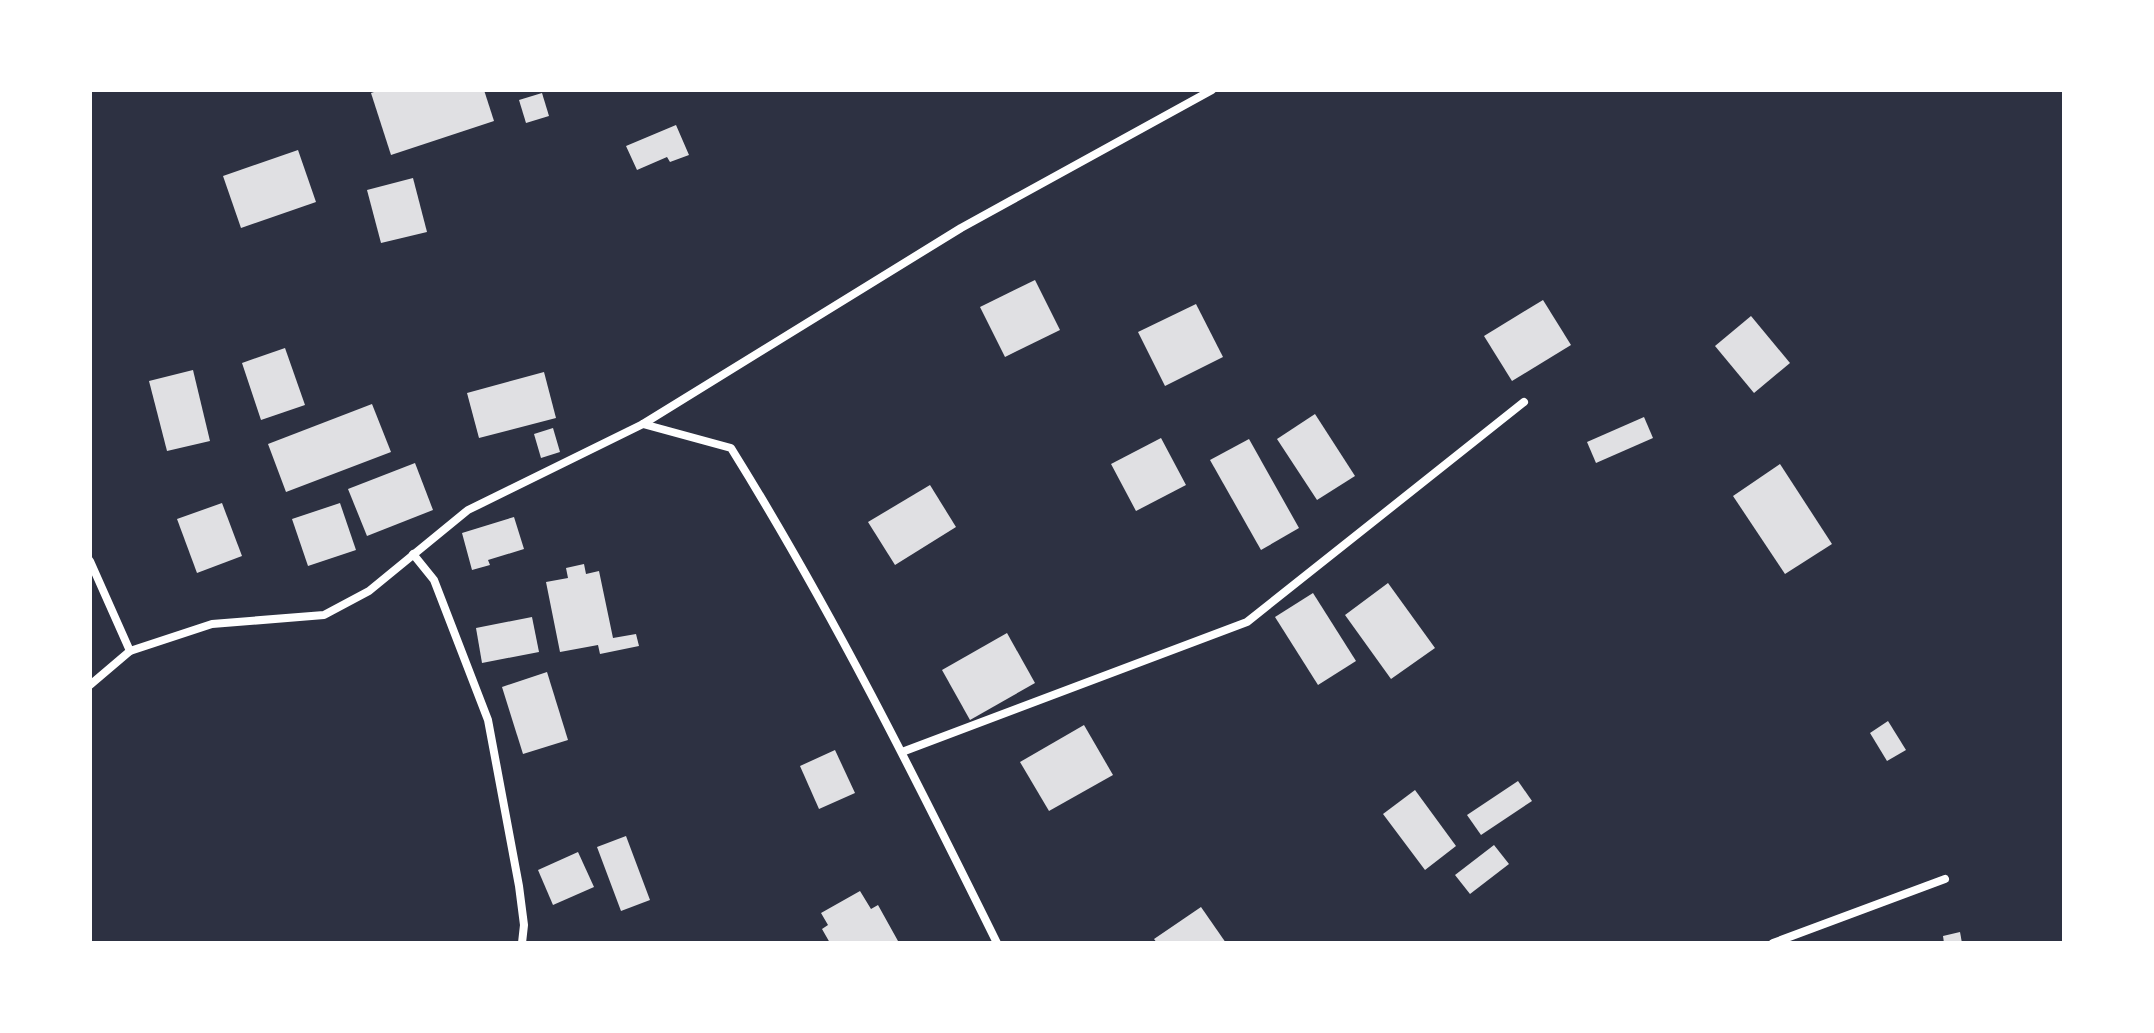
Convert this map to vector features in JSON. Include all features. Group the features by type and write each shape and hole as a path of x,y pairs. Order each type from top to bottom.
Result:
{"street":[{"path":"90,685 130,651 212,624 324,615 369,591 468,510 643,424 961,228 1212,90"},
{"path":"902,752 1247,622 1524,402"},
{"path":"643,424 731,448 772,514 902,752 997,943"},
{"path":"413,554 434,580 488,720 519,886 524,925 522,943"},
{"path":"90,561 130,651"},
{"path":"1773,943 1945,879"}],"building":[{"path":"380,90 484,90 494,121 391,155 371,93"},
{"path":"542,93 549,116 526,123 519,100"},
{"path":"676,125 689,155 670,162 667,157 637,170 626,146"},
{"path":"298,150 316,202 241,228 223,176"},
{"path":"413,178 427,232 381,243 367,190"},
{"path":"1035,280 1060,330 1005,357 980,307"},
{"path":"1543,300 1571,345 1512,381 1484,336"},
{"path":"1196,304 1223,357 1165,386 1138,332"},
{"path":"1751,316 1790,363 1754,393 1715,346"},
{"path":"285,348 305,405 261,420 242,363"},
{"path":"193,370 210,441 167,451 149,381"},
{"path":"544,372 556,418 479,438 467,393"},
{"path":"372,404 391,452 286,492 268,444"},
{"path":"1315,414 1355,476 1317,500 1277,439"},
{"path":"1644,417 1653,438 1596,463 1587,442"},
{"path":"553,428 560,452 541,458 534,434"},
{"path":"1161,438 1186,485 1136,511 1111,464"},
{"path":"1249,439 1299,528 1261,550 1210,460"},
{"path":"415,463 433,510 367,536 348,489"},
{"path":"1780,464 1832,544 1785,574 1733,496"},
{"path":"930,485 956,527 895,565 868,522"},
{"path":"222,503 242,556 197,573 177,519"},
{"path":"340,503 356,550 308,566 292,519"},
{"path":"514,517 524,549 488,560 490,565 472,570 462,533"},
{"path":"584,564 586,574 599,571 613,638 636,634 639,646 600,654 598,645 560,652 546,582 568,578 566,568"},
{"path":"1388,583 1435,648 1391,679 1345,615"},
{"path":"1313,593 1356,661 1318,685 1275,617"},
{"path":"532,617 539,652 482,663 476,628"},
{"path":"1007,633 1035,683 970,720 942,670"},
{"path":"547,672 568,740 523,754 502,687"},
{"path":"1888,721 1906,750 1887,761 1870,733"},
{"path":"1084,725 1113,775 1049,811 1020,762"},
{"path":"835,750 855,793 819,809 800,766"},
{"path":"1518,781 1532,801 1481,835 1467,815"},
{"path":"1415,790 1456,846 1425,870 1383,814"},
{"path":"626,836 650,900 621,911 597,847"},
{"path":"1494,845 1509,864 1470,894 1455,875"},
{"path":"578,852 594,887 553,905 538,870"},
{"path":"860,891 871,909 878,905 898,941 830,943 822,929 828,925 821,913"},
{"path":"1201,907 1226,943 1157,943 1154,939"},
{"path":"1960,932 1962,943 1944,943 1943,936"}]}
